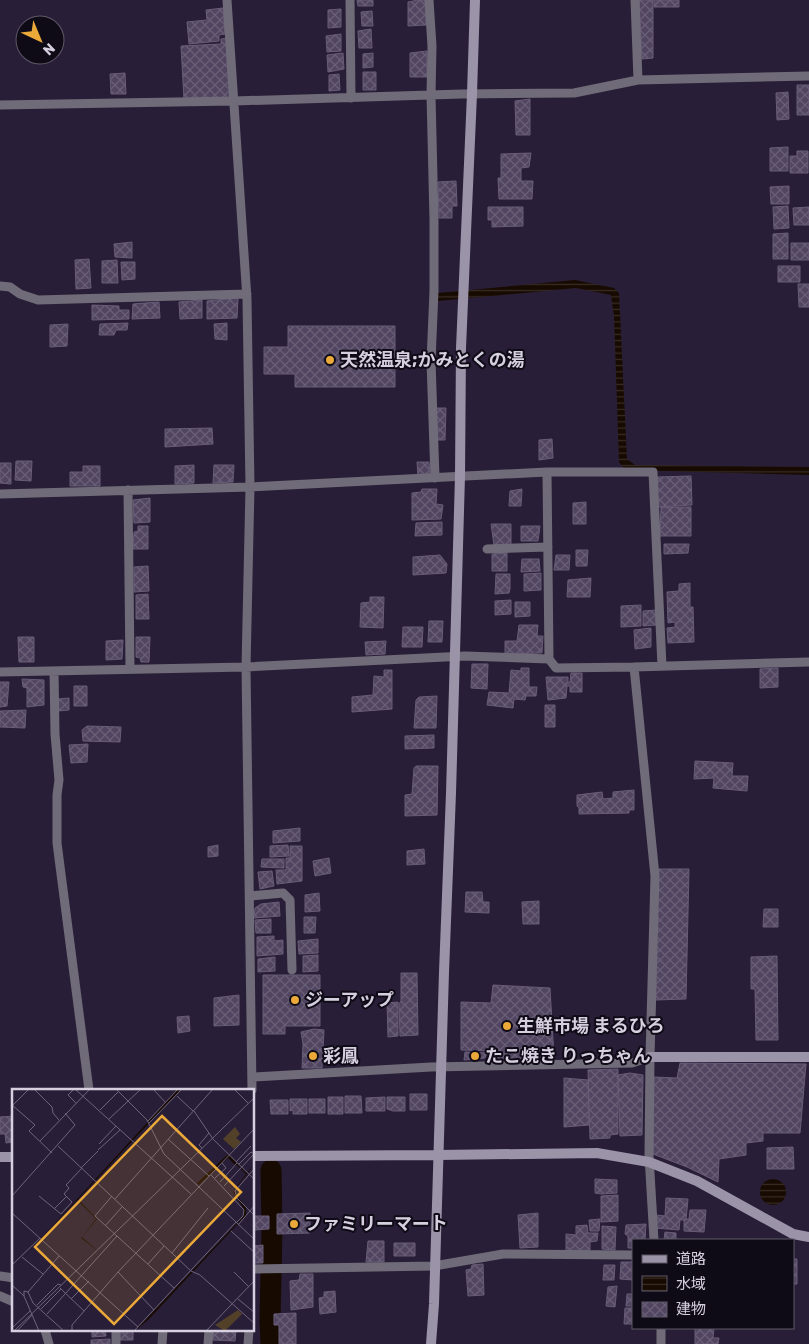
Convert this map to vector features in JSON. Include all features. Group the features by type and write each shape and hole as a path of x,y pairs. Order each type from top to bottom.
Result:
{"street":[{"path":"227,0 247,294 250,487 246,667 252,1089"},
{"path":"350,0 351,98"},
{"path":"429,0 432,46 431,95 434,220 434,291 431,361 434,478"},
{"path":"431,1344 439,1155 460,476 461,348 475,0"},
{"path":"635,0 638,80"},
{"path":"0,105 574,93 638,80 809,76"},
{"path":"0,286 10,287 20,294 38,300 247,294"},
{"path":"546,472 549,659 556,668 809,662"},
{"path":"0,494 250,487 546,472 653,472 662,666"},
{"path":"128,490 130,669"},
{"path":"488,549 548,547"},
{"path":"0,672 246,667 454,657 549,659"},
{"path":"634,667 655,876 649,1162 654,1239"},
{"path":"54,671 55,734 59,780 57,795 57,844 89,1089"},
{"path":"250,896 283,893 290,900 292,970"},
{"path":"252,1077 441,1068 632,1063 650,1057 809,1057"},
{"path":"255,1156 598,1153 649,1162 697,1181 793,1234 809,1237"},
{"path":"255,1269 434,1266 503,1254 632,1255"},
{"path":"0,1296 12,1301"},
{"path":"661,1329 662,1344"}],"water":[{"path":"575,280 614,288 619,293 627,459 635,465 809,467 809,475 625,470 619,462 614,316 611,295 576,288 438,301 438,293"},
{"path":"773,1179 782,1183 786,1192 782,1201 773,1205 764,1201 760,1192 764,1183"}],"building":[{"path":"357,0 373,0 373,6 358,6"},
{"path":"425,0 426,25 408,26 408,2"},
{"path":"639,0 653,0 653,58 642,59"},
{"path":"654,0 679,0 679,7 654,7"},
{"path":"223,8 225,34 219,35 219,41 189,44 187,22 207,20 206,10"},
{"path":"341,9 341,27 328,28 328,10"},
{"path":"372,11 373,26 362,26 361,12"},
{"path":"371,29 372,48 359,48 358,31"},
{"path":"341,34 341,51 327,52 326,36"},
{"path":"228,38 230,98 184,100 181,46 221,44 221,39"},
{"path":"427,51 427,77 410,77 410,53"},
{"path":"343,53 344,69 328,72 327,55"},
{"path":"373,53 373,67 363,68 363,54"},
{"path":"363,72 376,72 376,90 363,90"},
{"path":"125,73 126,94 111,94 110,74"},
{"path":"339,74 340,90 329,91 329,75"},
{"path":"797,85 809,85 809,115 797,115"},
{"path":"788,92 789,119 777,120 776,93"},
{"path":"530,99 530,135 516,135 515,101"},
{"path":"788,147 788,171 770,171 770,148"},
{"path":"797,151 808,151 808,173 790,173 790,156 797,156"},
{"path":"531,153 529,167 521,168 521,181 533,181 532,199 499,199 498,178 501,178 501,154"},
{"path":"456,181 457,206 452,206 452,218 439,218 438,182"},
{"path":"789,186 789,204 771,204 770,187"},
{"path":"788,206 789,228 774,229 773,207"},
{"path":"488,207 523,207 523,226 492,227 492,220 488,220"},
{"path":"809,207 809,225 794,225 793,208"},
{"path":"788,233 788,259 773,259 773,234"},
{"path":"132,242 132,258 115,257 114,244"},
{"path":"791,243 809,243 809,260 791,260"},
{"path":"89,259 91,288 76,289 75,260"},
{"path":"117,260 118,283 102,283 102,261"},
{"path":"121,262 135,262 135,279 122,280"},
{"path":"778,266 800,266 800,282 778,282"},
{"path":"798,284 809,284 809,307 799,307"},
{"path":"238,298 237,318 207,319 207,301"},
{"path":"202,300 202,318 180,319 179,302"},
{"path":"159,302 160,318 132,319 133,304"},
{"path":"92,305 119,306 119,310 129,310 129,319 92,320"},
{"path":"128,323 127,330 116,330 114,335 99,335 100,324"},
{"path":"227,323 227,340 215,339 214,324"},
{"path":"68,324 67,346 50,347 50,325"},
{"name":"天然温泉;かみとくの湯","path":"288,326 395,326 395,387 295,387 295,374 264,374 264,347 288,347"},
{"path":"435,408 446,408 445,440 434,440"},
{"path":"212,428 213,444 165,447 165,429"},
{"path":"552,439 553,458 539,460 539,440"},
{"path":"16,461 32,461 31,481 15,480"},
{"path":"417,462 429,462 430,476 418,477"},
{"path":"0,463 11,463 11,484 0,483"},
{"path":"194,465 194,483 175,484 175,466"},
{"path":"214,465 234,465 233,482 213,483"},
{"path":"83,466 100,466 100,486 70,486 70,472 83,472"},
{"path":"691,476 692,505 658,507 657,477"},
{"path":"422,489 437,489 436,504 443,505 441,519 412,520 412,493 421,492"},
{"path":"522,489 521,506 509,506 510,491"},
{"path":"150,498 150,522 134,523 133,500"},
{"path":"586,502 586,524 573,524 573,503"},
{"path":"661,507 691,507 691,536 660,536"},
{"path":"442,522 442,535 415,536 416,523"},
{"path":"491,524 511,524 511,545 494,545"},
{"path":"138,526 148,526 148,549 133,549 134,532 138,531"},
{"path":"521,526 540,526 538,541 521,541"},
{"path":"664,544 689,544 688,553 664,554"},
{"path":"576,550 588,550 587,566 576,566"},
{"path":"507,553 507,571 492,571 492,554"},
{"path":"440,555 447,564 446,573 413,575 413,557"},
{"path":"556,555 570,555 569,570 554,570"},
{"path":"522,559 539,559 540,571 521,572"},
{"path":"148,566 149,591 134,592 134,567"},
{"path":"541,573 541,590 524,591 524,574"},
{"path":"496,574 510,574 509,593 495,594"},
{"path":"591,578 590,597 567,597 568,580"},
{"path":"690,583 690,607 693,607 694,642 668,643 667,628 675,627 675,622 668,623 667,592 679,591 679,584"},
{"path":"148,594 149,619 136,619 136,595"},
{"path":"370,597 384,597 383,628 360,627 361,603 370,602"},
{"path":"511,600 511,614 495,615 495,601"},
{"path":"515,602 530,602 530,616 515,617"},
{"path":"641,605 641,626 621,627 621,606"},
{"path":"656,610 656,625 643,626 643,611"},
{"path":"429,621 443,621 442,642 428,642"},
{"path":"519,625 538,625 537,636 543,636 542,653 505,654 505,641 517,641"},
{"path":"403,627 423,627 422,647 402,647"},
{"path":"651,628 651,647 635,649 634,630"},
{"path":"18,637 34,637 34,662 19,662"},
{"path":"136,637 150,637 149,662 141,662 140,658 136,657"},
{"path":"123,640 122,659 106,660 106,641"},
{"path":"386,641 385,654 366,655 365,642"},
{"path":"472,664 488,664 487,689 471,688"},
{"path":"521,668 529,668 529,687 537,687 536,696 526,696 525,700 514,699 513,708 487,705 489,692 509,693 511,670 521,671"},
{"path":"778,668 778,687 760,688 760,669"},
{"path":"384,670 392,670 392,709 352,712 352,697 373,695 374,676 384,677"},
{"path":"571,673 582,673 582,692 570,692 570,686 567,686 566,698 548,700 546,677 568,677 568,683 570,682"},
{"path":"22,679 44,680 44,705 27,707 27,688 23,687"},
{"path":"0,682 9,682 7,706 0,707"},
{"path":"74,686 87,686 87,706 74,706"},
{"path":"437,696 436,728 414,728 416,700 419,697"},
{"path":"69,698 69,710 58,711 58,699"},
{"path":"545,705 555,705 555,727 545,727"},
{"path":"26,710 25,728 0,727 0,711"},
{"path":"87,726 121,727 120,742 83,741 82,730"},
{"path":"434,735 434,748 405,749 405,736"},
{"path":"88,744 87,762 71,763 69,745"},
{"path":"695,761 733,763 732,776 748,776 747,791 713,788 714,778 694,779"},
{"path":"416,766 438,766 437,815 405,816 405,795 412,794 414,768"},
{"path":"634,790 634,810 629,810 629,813 579,814 577,795 602,792 603,799 613,798 613,792"},
{"path":"300,828 300,841 273,843 273,831"},
{"path":"218,845 218,856 208,857 208,847"},
{"path":"288,845 289,856 270,857 270,846"},
{"path":"290,846 302,846 302,881 277,884 276,870 286,870 286,858 290,858"},
{"path":"424,849 425,864 407,865 407,851"},
{"path":"329,858 331,873 315,876 313,861"},
{"path":"262,859 284,859 284,868 261,867"},
{"path":"658,869 689,869 686,999 655,1000"},
{"path":"272,871 274,886 260,889 258,872"},
{"path":"466,892 482,892 483,902 489,902 489,913 465,912"},
{"path":"319,893 320,911 305,912 305,895"},
{"path":"539,901 539,924 523,924 522,902"},
{"path":"279,902 280,916 254,918 255,908 261,904"},
{"path":"764,909 778,909 778,927 763,927"},
{"path":"304,917 316,917 315,933 304,933"},
{"path":"271,919 271,933 256,933 255,920"},
{"path":"274,936 274,941 283,940 283,954 257,956 257,937"},
{"path":"318,939 318,953 299,954 298,941"},
{"path":"318,955 318,971 303,972 303,956"},
{"path":"777,956 778,1040 756,1040 755,989 751,989 751,957"},
{"path":"275,957 275,971 258,972 258,959"},
{"path":"401,973 417,973 418,1035 400,1036 399,1004 401,1001"},
{"path":"263,975 320,975 320,1026 285,1026 285,1034 263,1034"},
{"name":"生鮮市場 まるひろ","path":"493,985 550,988 554,1057 494,1059 493,1051 461,1050 461,1002 491,1003"},
{"path":"239,995 239,1025 214,1026 214,998"},
{"path":"398,1002 398,1036 388,1037 387,1003"},
{"path":"189,1016 190,1031 178,1033 177,1017"},
{"name":"彩鳳","path":"314,1029 324,1030 322,1068 302,1068 303,1044 301,1032"},
{"name":"たこ焼き りっちゃん","path":"465,1052 487,1053 485,1058 464,1060"},
{"path":"680,1063 806,1064 800,1133 763,1133 763,1141 746,1143 746,1155 719,1159 718,1182 687,1167 653,1154 654,1077 677,1078"},
{"path":"618,1069 618,1134 610,1135 610,1138 590,1139 588,1070"},
{"path":"630,1073 643,1075 642,1135 620,1136 618,1075"},
{"path":"564,1078 588,1080 589,1125 564,1127"},
{"path":"410,1094 427,1094 427,1110 410,1110"},
{"path":"345,1096 361,1096 362,1113 345,1113"},
{"path":"328,1097 343,1097 343,1114 328,1114"},
{"path":"385,1097 385,1111 366,1111 366,1098"},
{"path":"387,1097 405,1097 405,1111 387,1109"},
{"path":"290,1099 307,1099 307,1114 293,1114 293,1110 290,1111"},
{"path":"309,1099 325,1099 325,1113 309,1113"},
{"path":"270,1100 288,1100 288,1114 271,1114"},
{"path":"12,1116 12,1142 6,1143 5,1134 0,1134 0,1117"},
{"path":"793,1147 794,1169 767,1169 767,1148"},
{"path":"595,1179 617,1180 617,1193 595,1193"},
{"path":"618,1195 618,1221 601,1222 601,1196"},
{"path":"666,1198 688,1199 686,1220 680,1220 679,1230 655,1228 656,1215 665,1216"},
{"path":"690,1210 706,1210 704,1232 684,1231 684,1219 689,1219"},
{"name":"ファミリーマート","path":"310,1213 310,1233 277,1234 277,1214"},
{"path":"538,1213 538,1247 520,1248 518,1215"},
{"path":"255,1216 269,1216 269,1229 255,1230"},
{"path":"600,1219 599,1231 590,1231 589,1220"},
{"path":"646,1224 645,1239 632,1239 632,1248 628,1248 628,1236 625,1234 626,1225"},
{"path":"587,1225 588,1233 598,1233 597,1241 590,1242 590,1250 566,1251 566,1234 576,1235 576,1226"},
{"path":"602,1226 616,1227 615,1250 602,1249"},
{"path":"665,1232 676,1233 676,1239 664,1239"},
{"path":"368,1241 384,1241 384,1262 366,1262"},
{"path":"394,1243 415,1243 415,1256 394,1256"},
{"path":"263,1245 263,1263 255,1263 255,1246"},
{"path":"794,1259 797,1259 797,1284 794,1284"},
{"path":"621,1262 632,1262 632,1280 620,1279"},
{"path":"483,1264 484,1295 468,1296 466,1270 471,1269 472,1265"},
{"path":"604,1265 615,1265 614,1280 603,1280"},
{"path":"300,1274 313,1274 313,1307 291,1310 290,1281 299,1280"},
{"path":"617,1286 615,1307 606,1306 608,1287"},
{"path":"335,1291 336,1312 320,1314 319,1298 324,1297 324,1292"},
{"path":"627,1294 632,1294 632,1306 626,1306"},
{"path":"625,1308 632,1308 632,1324 624,1324"},
{"path":"296,1313 296,1344 279,1344 279,1325 274,1325 274,1314"},
{"path":"695,1329 714,1329 713,1338 719,1338 718,1344 695,1344"},
{"path":"92,1332 105,1332 106,1336 92,1337"},
{"path":"118,1332 133,1332 133,1340 118,1340"},
{"path":"213,1332 236,1332 235,1341 213,1340"},
{"path":"110,1339 110,1344 91,1344 91,1340"}],"waterway":[{"path":"271,1170 271,1344"}],"place":[{"name":"天然温泉;かみとくの湯","path":"330,360"},
{"name":"ジーアップ","path":"295,1000"},
{"name":"生鮮市場 まるひろ","path":"507,1026"},
{"name":"彩鳳","path":"313,1056"},
{"name":"たこ焼き りっちゃん","path":"475,1056"},
{"name":"ファミリーマート","path":"294,1224"}]}
